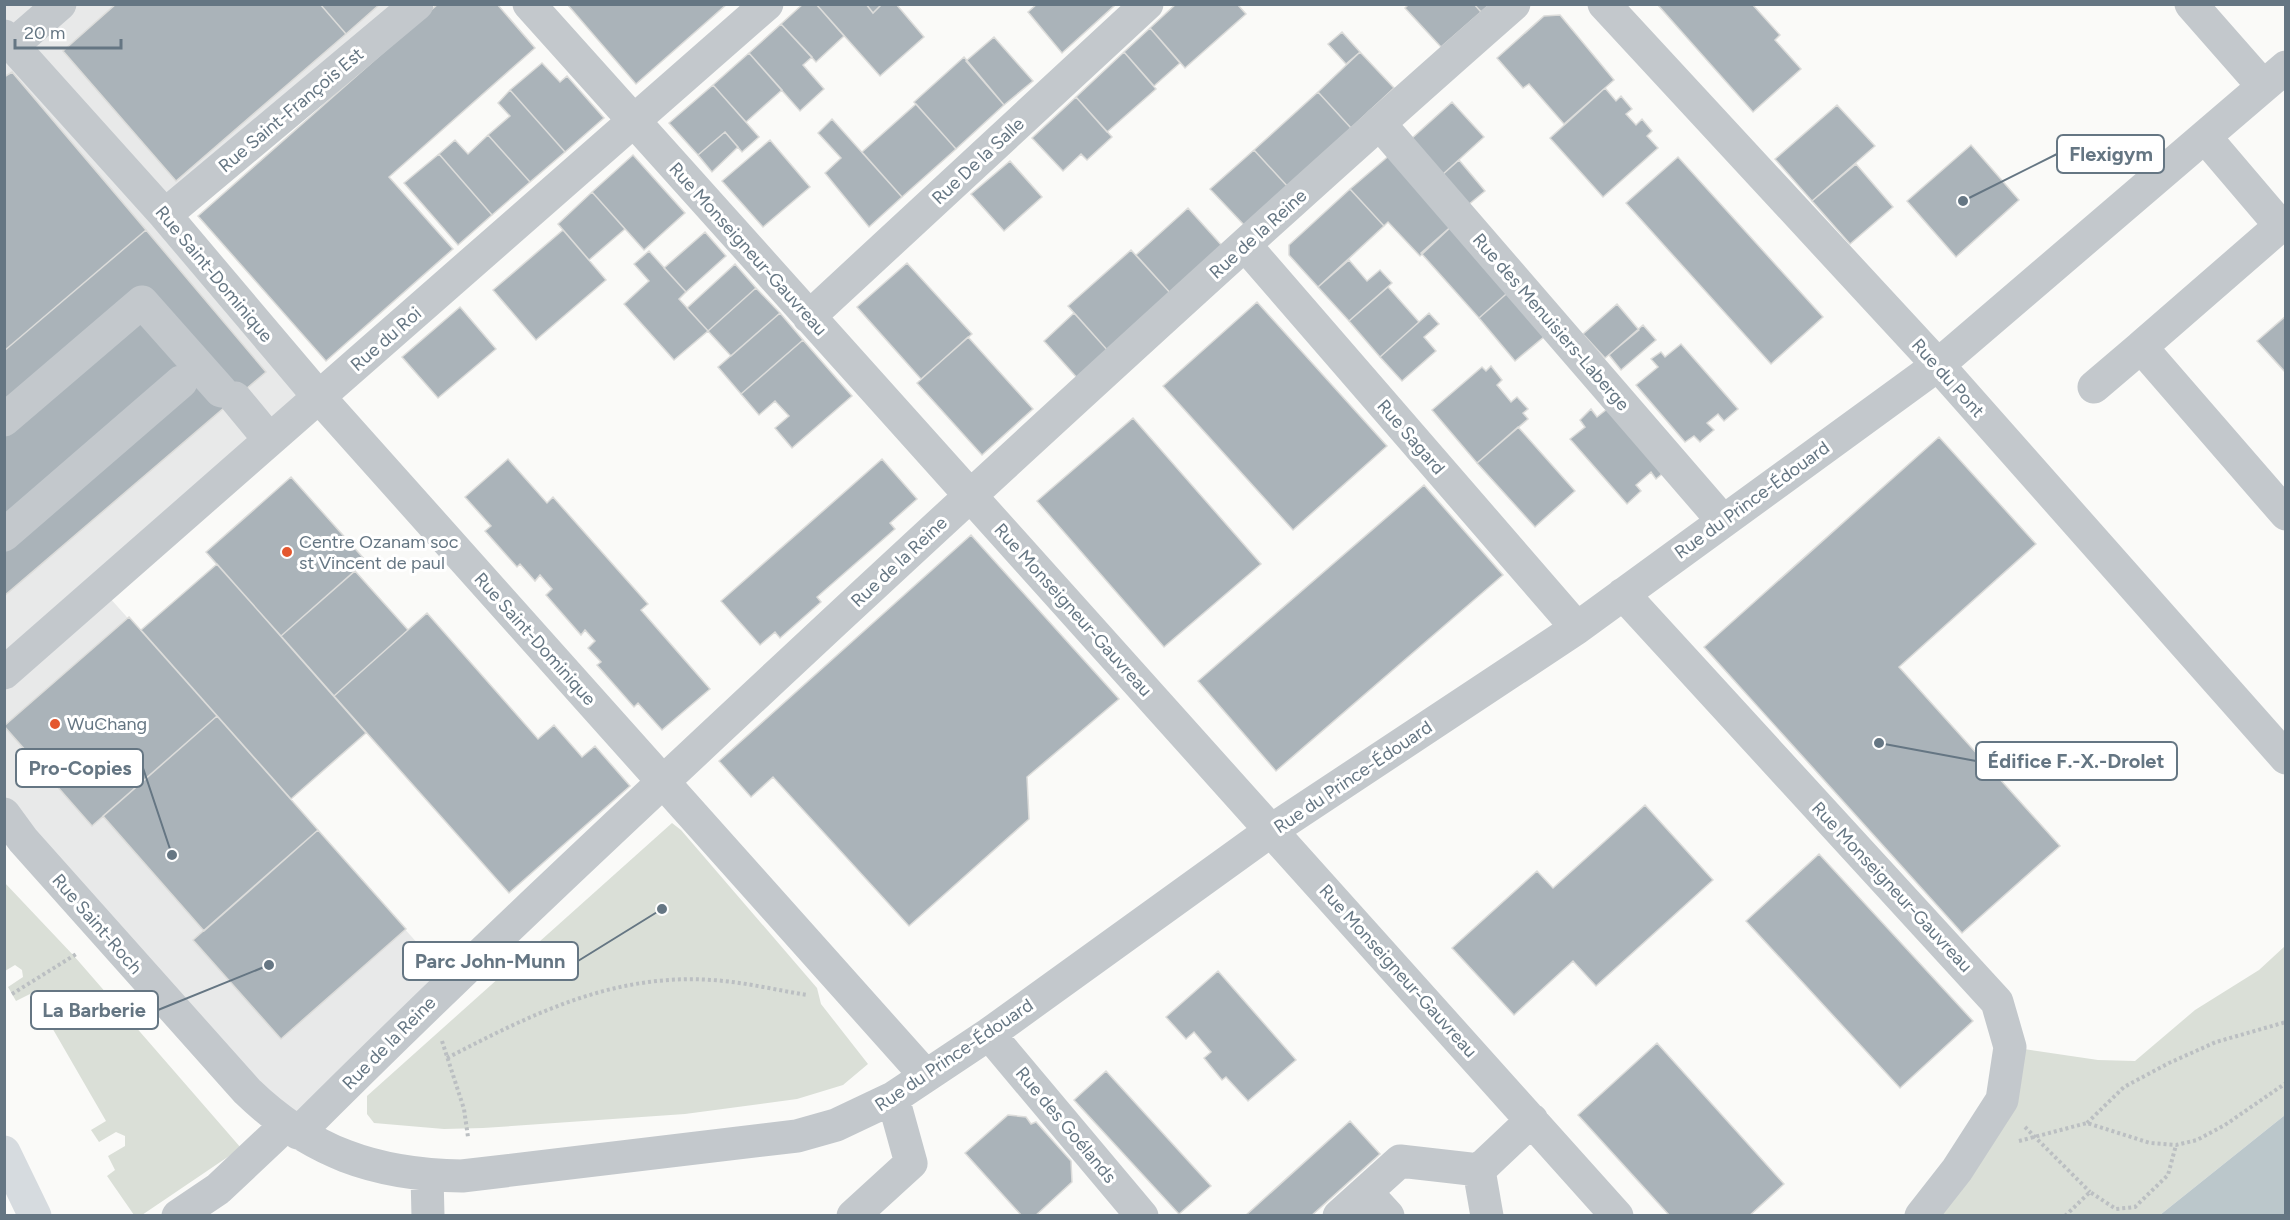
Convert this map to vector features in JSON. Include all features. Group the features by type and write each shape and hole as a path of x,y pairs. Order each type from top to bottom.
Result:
{"highway":[{"path":"4,1152 35,1215"}],"street":[{"path":"9,41 60,4"},
{"name":"Rue Saint-François Est","path":"165,215 417,4"},
{"name":"Rue Monseigneur-Gauvreau","path":"529,4 1617,1215"},
{"name":"Rue du Roi","path":"4,673 767,4"},
{"name":"Rue De la Salle","path":"809,317 1147,4"},
{"name":"Rue de la Reine","path":"178,1215 218,1189 292,1129 970,496 1379,123 1514,4"},
{"name":"Rue du Pont","path":"1604,4 1938,365 2279,739"},
{"path":"2191,4 2274,77"},
{"name":"Rue Saint-Dominique","path":"9,41 165,215 319,397 926,1076"},
{"name":"Rue du Prince-Édouard","path":"292,1129 342,1156 389,1169 427,1176 462,1176 797,1136 836,1125 892,1098 989,1034 1272,830 1577,628 1938,365 2274,77"},
{"name":"Rue des Menuisiers-Laberge","path":"1379,123 1723,521"},
{"path":"2094,387 2283,223 2205,137"},
{"name":"Rue Sagard","path":"1245,245 1577,628"},
{"path":"4,420 142,302 269,439"},
{"path":"2141,348 2286,514"},
{"path":"4,535 181,382"},
{"name":"Rue Monseigneur-Gauvreau","path":"1623,594 1997,1002 2010,1047 2002,1100 1958,1170 1921,1215"},
{"name":"Rue Saint-Roch","path":"4,814 14,833 220,1064 268,1111 292,1129"},
{"name":"Rue des Goélands","path":"989,1034 1142,1215"},
{"path":"853,1215 911,1163 892,1098"},
{"path":"1339,1215 1400,1161 1479,1170 1532,1120"},
{"path":"1479,1170 1487,1215"},
{"path":"427,1176 428,1215"},
{"path":"1366,1192 1388,1215"}],"path":[{"path":"12,994 107,935"},
{"path":"447,1058 548,1007 605,990 637,984 658,981 712,980 816,997"},
{"path":"2018,1142 2033,1136 2087,1123 2124,1087 2169,1063 2216,1042 2286,1022"},
{"path":"440,1037 464,1109 468,1137"},
{"path":"2087,1123 2150,1143 2176,1145 2197,1140 2225,1125 2286,1083"},
{"path":"2002,1100 2033,1136 2090,1192 2116,1209 2135,1207 2168,1175 2176,1145"},
{"path":"2065,1215 2090,1192"}],"shaded area":[{"path":"4,5 417,5 165,215 319,397 101,588 452,982 298,1133 5,814"},
{"path":"672,823 681,830 817,988 821,1004 868,1064 843,1085 797,1099 685,1114 483,1128 444,1129 374,1123 367,1114 367,1096"},
{"path":"4,882 74,956 241,1148 142,1215 134,1215 107,1176 115,1170 108,1156 125,1146 125,1136 116,1132 99,1142 91,1130 106,1121 32,993 16,1001 8,987 23,977 22,970 15,965 5,971"},
{"path":"2285,946 2285,1115 2160,1215 1921,1216 1957,1170 2010,1047 2098,1060 2135,1061 2195,1010 2259,970"},
{"path":"2285,1115 2285,1215 2160,1215"}],"building":[{"path":"116,4 320,4 346,34 176,181 63,51"},
{"path":"320,4 380,4 346,34"},
{"path":"438,4 497,4 535,48 389,177 453,249 326,361 198,216"},
{"path":"567,4 727,4 636,84"},
{"path":"803,4 816,4 844,36 816,62 781,24"},
{"path":"816,4 866,4 873,13 882,4 896,4 924,37 880,76"},
{"path":"866,4 882,4 873,13"},
{"path":"1037,4 1113,4 1114,6 1062,53 1028,12"},
{"path":"1176,4 1237,4 1246,14 1185,68 1150,28"},
{"path":"1409,4 1474,4 1481,12 1441,47 1405,8"},
{"path":"1474,4 1490,4 1481,12"},
{"path":"1657,4 1752,4 1780,35 1775,40 1801,69 1753,112"},
{"path":"1560,15 1614,80 1564,124 1529,84 1523,88 1497,58 1544,16"},
{"path":"781,24 812,57 803,65 824,89 800,111 749,53"},
{"path":"1150,28 1180,63 1154,86 1124,52"},
{"path":"1342,32 1360,52 1346,64 1328,44"},
{"path":"994,37 1033,81 1004,105 966,61"},
{"path":"1124,52 1156,89 1107,132 1076,97"},
{"path":"1360,52 1394,88 1351,128 1318,92"},
{"path":"749,53 782,90 746,122 713,85"},
{"path":"964,57 1004,105 956,149 914,102"},
{"path":"542,63 560,82 567,76 604,118 565,152 510,90"},
{"path":"12,72 146,230 4,351 4,77"},
{"path":"713,85 759,137 742,152 725,132 698,155 669,123"},
{"path":"1605,88 1616,101 1621,96 1632,109 1626,114 1636,125 1642,119 1652,131 1647,136 1658,148 1603,197 1550,138"},
{"path":"510,90 565,152 530,182 488,135 510,116 498,103"},
{"path":"1318,92 1351,128 1288,187 1254,150"},
{"path":"1076,97 1112,137 1087,160 1081,154 1063,171 1032,138"},
{"path":"1452,102 1484,137 1442,175 1410,140"},
{"path":"916,104 956,149 902,197 862,152"},
{"path":"1837,105 1875,146 1812,201 1775,159"},
{"path":"832,119 902,197 869,227 825,173 841,158 818,133"},
{"path":"725,132 738,147 712,172 698,155"},
{"path":"488,135 530,182 492,215 439,154 455,140 468,154"},
{"path":"770,140 810,187 763,227 722,181"},
{"path":"1971,145 2019,200 1956,257 1907,201"},
{"path":"1254,150 1288,187 1245,226 1210,189"},
{"path":"439,154 492,215 458,245 404,183"},
{"path":"1391,154 1455,223 1420,256 1388,222 1384,226 1350,189"},
{"path":"633,155 685,213 644,250 592,192"},
{"path":"1678,157 1823,317 1771,364 1626,203"},
{"path":"1459,160 1485,191 1468,205 1442,175"},
{"path":"1010,161 1042,197 1004,231 971,194"},
{"path":"1856,164 1893,207 1850,244 1812,201"},
{"path":"1350,189 1384,226 1318,287 1289,255 1289,245"},
{"path":"592,192 625,229 589,260 558,224"},
{"path":"1188,208 1224,248 1172,295 1136,255"},
{"path":"1455,223 1513,288 1479,318 1421,253"},
{"path":"146,230 266,372 4,596 4,351"},
{"path":"563,230 606,280 536,340 493,290"},
{"path":"705,232 726,256 686,292 664,268"},
{"path":"1131,250 1172,295 1109,352 1068,306"},
{"path":"649,251 686,292 679,299 708,331 674,360 624,304 649,281 634,264"},
{"path":"1349,260 1367,281 1380,270 1392,283 1349,321 1318,287"},
{"path":"907,263 972,334 921,379 857,307"},
{"path":"735,264 756,288 708,331 687,308"},
{"path":"1388,287 1419,322 1380,357 1349,321"},
{"path":"756,288 780,313 731,356 708,331"},
{"path":"1513,288 1551,331 1515,361 1479,318"},
{"path":"1257,302 1387,446 1293,530 1163,386"},
{"path":"1617,304 1639,330 1605,358 1583,334"},
{"path":"460,307 496,349 438,398 402,357"},
{"path":"780,313 803,340 741,394 718,367"},
{"path":"1074,313 1109,352 1079,380 1044,341"},
{"path":"1429,313 1439,324 1424,337 1436,351 1402,381 1380,357"},
{"path":"2286,316 2286,373 2257,341"},
{"path":"1643,325 1656,340 1621,370 1609,355"},
{"path":"968,337 1033,409 982,455 917,383"},
{"path":"803,340 852,396 792,448 775,428 789,416 775,401 759,415 741,394"},
{"path":"1681,344 1738,409 1724,421 1718,414 1707,423 1714,430 1700,442 1694,436 1685,442 1636,385 1658,367 1651,359 1661,352 1665,357"},
{"path":"1491,366 1502,380 1497,385 1511,402 1517,397 1528,409 1523,413 1528,419 1477,463 1432,410 1482,367 1486,371"},
{"path":"1616,402 1668,469 1656,479 1651,472 1636,485 1641,491 1627,504 1570,439 1585,427 1580,420 1591,409 1597,417"},
{"path":"1133,418 1261,564 1164,647 1037,501"},
{"path":"1518,427 1575,491 1535,527 1477,463"},
{"path":"1939,437 2036,544 1899,667 2060,846 1962,933 1704,647"},
{"path":"508,459 547,503 553,497 648,604 641,610 710,689 662,730 638,703 634,707 597,665 601,662 588,648 595,641 585,630 581,635 546,595 552,589 540,575 535,581 520,564 517,567 485,531 491,526 465,497"},
{"path":"882,459 917,499 890,523 895,529 817,597 821,602 780,638 775,632 760,645 721,601"},
{"path":"291,477 366,561 281,636 206,552"},
{"path":"1424,485 1503,575 1276,771 1198,681"},
{"path":"971,535 1119,699 1027,777 1029,819 909,926 773,777 751,797 719,761"},
{"path":"217,564 366,733 291,799 141,630"},
{"path":"355,571 408,630 334,696 281,636"},
{"path":"427,613 538,739 554,725 582,757 595,746 630,786 509,893 334,696"},
{"path":"129,617 217,716 92,826 4,726"},
{"path":"217,716 318,830 204,931 103,816"},
{"path":"1645,805 1713,880 1596,986 1573,961 1514,1015 1452,948 1537,871 1553,888"},
{"path":"318,830 406,929 281,1039 193,940"},
{"path":"1819,854 1973,1021 1900,1088 1746,921"},
{"path":"1218,971 1296,1060 1248,1101 1226,1077 1222,1080 1204,1058 1211,1052 1194,1032 1186,1039 1166,1017"},
{"path":"1657,1043 1784,1184 1749,1216 1670,1216 1578,1115"},
{"path":"1106,1071 1211,1186 1179,1214 1074,1100"},
{"path":"1008,1115 1026,1117 1031,1124 1036,1122 1071,1161 1072,1182 1035,1216 1022,1216 965,1153"},
{"path":"1350,1121 1380,1154 1311,1216 1245,1216"}],"place":[{"name":"Flexigym","path":"1963,201"},
{"name":"Centre Ozanam soc st Vincent de paul","path":"287,552"},
{"name":"WuChang","path":"55,724"},
{"name":"Édifice F.-X.-Drolet","path":"1879,743"},
{"name":"Pro-Copies","path":"172,855"},
{"name":"Parc John-Munn","path":"662,909"},
{"name":"La Barberie","path":"269,965"}]}
